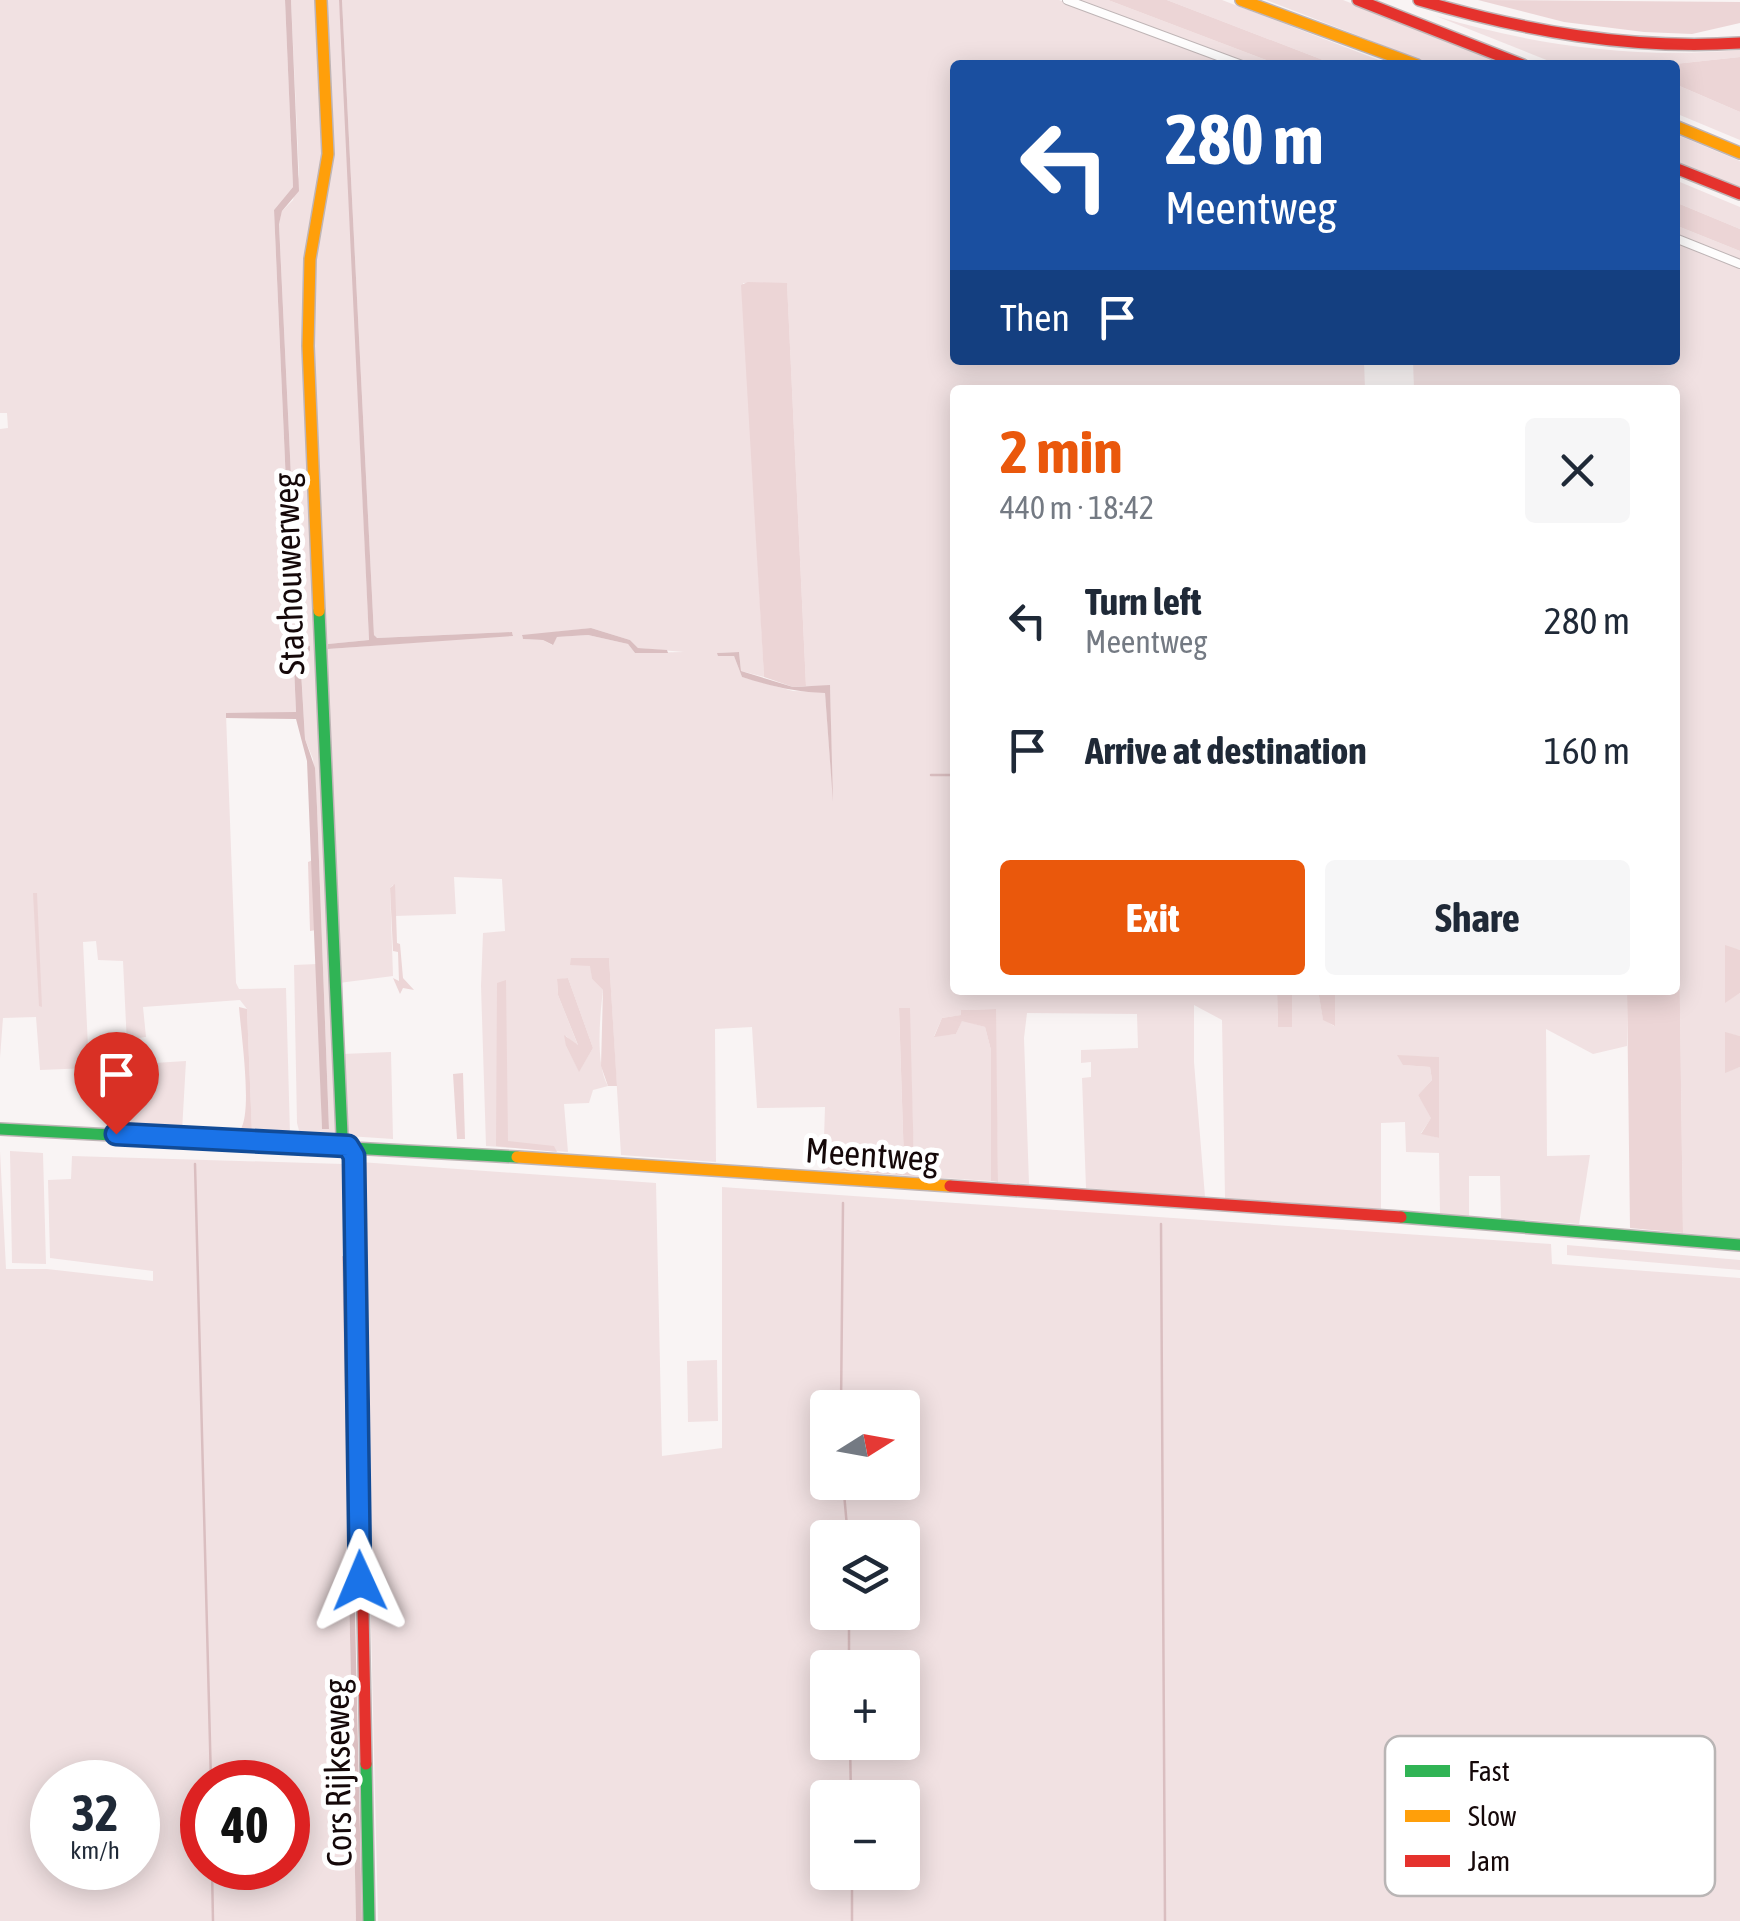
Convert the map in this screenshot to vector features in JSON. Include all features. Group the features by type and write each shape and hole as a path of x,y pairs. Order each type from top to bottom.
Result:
{"main road":[{"name":"Stachouwerweg","path":"321,0 328,154 310,259 307,314 342,1135 348,1146"},
{"path":"1241,0 1403,60"},
{"path":"1358,0 1510,60"},
{"path":"1419,0 1609,44 1704,47 1740,43"},
{"path":"1680,128 1740,152"},
{"path":"1680,170 1740,194"},
{"name":"Meentweg","path":"0,1129 348,1146 1555,1228 1740,1245"},
{"name":"Cors Rijkseweg","path":"348,1146 354,1156 369,1921"}],"street":[{"path":"1066,0 1228,60"},
{"path":"1680,240 1740,264"}],"shaded area":[{"path":"0,0 285,0 293,187 274,210 296,713 226,714 236,983 239,989 286,988 290,1135 252,1134 247,1009 240,1000 143,1007 146,1037 138,1038 139,1064 186,1061 182,1131 131,1128 123,961 98,960 96,941 83,942 89,1068 40,1070 36,1017 3,1018 0,1058 0,429 8,428 7,413 0,413"},
{"path":"285,0 291,0 299,191 282,211 279,224 299,645 310,646 310,651 300,654 305,739 315,768 329,1129 322,1129 307,761 296,719 226,718 226,713 296,712 274,210 293,187"},
{"path":"291,0 317,0 325,147 306,263 336,1117 335,1135 319,1141 301,1138 297,1123 294,965 317,964 322,1128 329,1129 317,807 313,759 305,739 300,653 310,651 309,646 299,645 279,223 282,211 293,200 299,175"},
{"path":"324,0 339,0 369,640 328,644 329,649 513,635 374,635 342,0 1059,0 1222,60 950,60 950,365 1364,365 1365,385 950,385 950,995 1277,995 1278,1026 1291,1027 1292,995 1319,995 1323,1019 1334,1026 1335,995 1627,995 1627,1046 1593,1054 1546,1029 1547,1156 1590,1155 1579,1224 1501,1218 1500,1176 1469,1176 1469,1216 1440,1214 1439,1153 1406,1152 1405,1122 1381,1123 1381,1209 1225,1198 1222,1020 1194,1005 1194,1062 1205,1197 1086,1188 1082,1078 1091,1077 1091,1062 1081,1063 1081,1050 1138,1048 1137,1014 1027,1013 1024,1038 1029,1184 998,1182 995,1009 962,1010 962,1015 942,1018 934,1036 956,1034 962,1020 985,1027 991,1050 991,1181 927,1177 927,1165 914,1164 909,1009 899,1009 904,1164 846,1162 846,1171 823,1170 825,1107 757,1108 752,1027 715,1029 716,1162 621,1155 609,958 571,959 571,965 591,965 592,979 603,990 600,1052 608,1086 593,1090 589,1103 564,1104 568,1152 486,1146 483,933 505,931 502,879 454,877 456,914 395,916 393,885 393,976 339,983 311,313 313,276 331,167","holes":["743,283 787,284 806,686 830,686 832,786 825,692 793,691 742,677 734,656 717,653 739,652 741,671 764,677","591,628 630,640 638,648 684,652 635,653 628,644 588,635 557,637 552,645 522,636","568,978 593,1048 579,1071 566,1046 566,1036 579,1048 558,995 557,980","1398,1056 1439,1057 1439,1138 1421,1133 1432,1117 1418,1095 1432,1080 1430,1067 1404,1065"]},
{"path":"339,0 374,635 377,638 512,632 513,636 328,649 328,644 369,640"},
{"path":"1078,0 1108,0 1266,60 1236,60"},
{"path":"1108,0 1167,0 1323,60 1266,60"},
{"path":"1167,0 1222,0 1379,60 1323,60"},
{"path":"1266,0 1343,0 1494,60 1421,60"},
{"path":"1478,0 1740,2 1740,23 1692,34 1644,32 1564,22"},
{"path":"1436,16 1511,35 1587,48 1663,53 1740,50 1740,57 1680,63 1680,60 1546,60"},
{"path":"1740,57 1740,112 1680,86 1680,63"},
{"path":"1680,86 1740,112 1740,140 1680,115"},
{"path":"1680,136 1740,161 1740,190 1680,164"},
{"path":"1680,182 1740,207 1740,229 1680,204"},
{"path":"1680,204 1740,229 1740,251 1680,227"},
{"path":"1680,227 1740,251 1740,262 1680,237"},
{"path":"1680,242 1740,266 1740,950 1725,947 1725,1002 1740,993 1740,1036 1725,1033 1725,1072 1740,1067 1740,1238 1683,1233 1680,385 1414,385 1413,365 1680,365"},
{"path":"787,283 806,686 793,687 764,677 741,285"},
{"path":"591,628 630,640 638,648 668,653 635,653 628,644 588,635 557,637 553,645 523,639 522,635"},
{"path":"739,652 741,671 793,687 830,685 833,802 825,693 783,688 742,677 734,656 717,653"},
{"path":"313,860 316,930 310,931 308,862"},
{"path":"395,884 397,943 403,978 414,990 403,988 400,994 393,978 399,981 398,952 393,951 390,888"},
{"path":"33,893 37,893 42,1007 39,1006"},
{"path":"1725,945 1740,950 1740,993 1725,1003"},
{"path":"571,958 609,958 617,1086 608,1086 601,1066 603,990 592,979 590,966 570,965"},
{"path":"568,978 593,1048 579,1072 564,1035 578,1045 558,995 557,979"},
{"path":"506,980 508,1141 554,1146 557,1152 496,1146 497,983"},
{"path":"1277,995 1292,995 1292,1027 1278,1027"},
{"path":"1319,995 1335,995 1335,1026 1323,1020"},
{"path":"1627,995 1680,995 1683,1233 1630,1228"},
{"path":"239,1007 247,1009 252,1133 269,1134 270,1138 199,1134 240,1130 244,1121 246,1091"},
{"path":"899,1008 910,1008 914,1164 927,1165 927,1177 846,1171 846,1162 904,1163"},
{"path":"996,1009 998,1182 991,1181 991,1050 985,1027 962,1021 956,1034 934,1037 942,1018 961,1015 961,1010"},
{"path":"1725,1032 1740,1036 1740,1067 1725,1073"},
{"path":"391,1052 393,1139 348,1136 342,1054"},
{"path":"1397,1055 1439,1057 1439,1138 1421,1134 1431,1118 1418,1095 1432,1080 1430,1067 1403,1065"},
{"path":"463,1073 465,1139 457,1139 453,1074"},
{"path":"0,1151 6,1269 47,1269 153,1281 153,1271 50,1258 48,1180 71,1179 72,1156 343,1164 356,1921 0,1921"},
{"path":"10,1151 43,1153 46,1264 12,1263"},
{"path":"360,1162 656,1183 662,1456 722,1448 722,1187 1551,1244 1552,1264 1740,1278 1740,1921 378,1921"},
{"path":"343,1172 360,1174 363,1274 347,1274"},
{"path":"1567,1245 1740,1260 1740,1270 1567,1255"},
{"path":"342,1256 346,1257 348,1306 362,1921 356,1921"},
{"path":"717,1360 718,1421 688,1422 687,1361"}],"waterway":[{"path":"931,775 950,775"},
{"path":"195,1164 210,1760"},
{"path":"841,1390 843,1203"},
{"path":"1161,1224 1165,1921"},
{"path":"845,1500 846,1520"},
{"path":"849,1630 849,1650"},
{"path":"850,1760 851,1780"},
{"path":"212,1890 213,1921"},
{"path":"852,1890 852,1921"}],"traffic: fast":[{"path":"319,611 342,1135 354,1156 357,1301"},
{"path":"0,1129 517,1157"},
{"path":"1401,1217 1740,1245"},
{"path":"366,1764 369,1921"}],"traffic: slow":[{"path":"319,611 308,346 310,259 328,154 321,0"},
{"path":"1241,0 1403,60"},
{"path":"1680,128 1740,153"},
{"path":"517,1157 950,1186"}],"traffic: jam":[{"path":"1358,0 1510,60"},
{"path":"1419,0 1498,21 1578,36 1658,44 1740,43"},
{"path":"1680,170 1740,194"},
{"path":"950,1186 1401,1217"},
{"path":"357,1301 366,1764"}],"route":[{"path":"116,1134 348,1146 354,1156 360,1581"}]}
